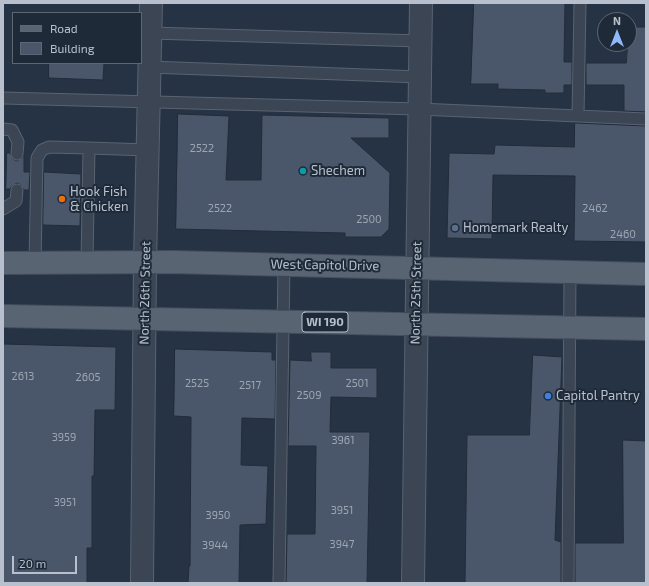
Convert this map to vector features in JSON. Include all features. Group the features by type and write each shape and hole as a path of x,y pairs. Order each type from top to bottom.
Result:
{"main road":[{"name":"West Capitol Drive","path":"3,263 35,264 145,262 646,274"},
{"name":"WI 190","path":"3,316 416,323 646,329"}],"street":[{"name":"North 26th Street","path":"142,583 145,262 151,3"},
{"name":"North 25th Street","path":"413,583 416,268 421,3"}],"lane":[{"path":"578,116 580,3"},
{"path":"150,34 420,41"},
{"path":"150,67 420,77"},
{"path":"3,98 419,110 646,119"},
{"path":"3,130 12,130 18,142 17,154"},
{"path":"35,264 37,158 42,150 49,147 148,150"},
{"path":"87,262 89,148"},
{"path":"3,209 16,201 17,190"},
{"path":"279,583 284,265"},
{"path":"568,583 570,272"}],"building":[{"path":"474,3 565,3 564,62 572,62 572,85 564,85 564,93 545,93 545,90 498,89 498,84 471,84"},
{"path":"637,27 646,27 646,112 624,111 624,85 586,85 586,63 626,63 627,52 637,52"},
{"path":"49,64 104,64 103,80 49,78"},
{"path":"178,114 229,116 226,180 261,180 262,115 389,118 389,138 351,138 390,173 389,229 381,237 345,237 345,233 176,229"},
{"path":"575,123 646,126 646,242 574,241 575,176 493,175 492,239 447,238 449,153 494,154 495,145 574,147"},
{"path":"7,153 10,153 13,159 17,161 22,158 24,154 24,172 30,172 29,190 24,190 21,185 17,183 10,189 6,189"},
{"name":"Hook Fish & Chicken","path":"44,172 81,174 80,226 43,225"},
{"path":"3,344 116,347 115,410 95,410 94,476 92,476 92,548 87,548 87,583 3,583"},
{"path":"175,349 272,352 272,360 276,360 275,419 242,418 241,465 268,466 266,524 240,525 239,583 188,583 190,566 191,417 174,416"},
{"path":"311,352 331,352 331,368 377,368 377,398 331,397 330,432 370,432 367,583 286,583 287,534 315,534 316,446 288,446 290,360 311,361"},
{"path":"533,355 562,357 555,540 561,542 561,583 465,583 467,435 529,435"},
{"path":"623,440 646,441 646,583 575,583 575,543 623,543"}],"place":[{"name":"Shechem","path":"303,171"},
{"name":"Hook Fish & Chicken","path":"62,199"},
{"name":"Homemark Realty","path":"455,228"},
{"name":"Capitol Pantry","path":"548,396"}]}
